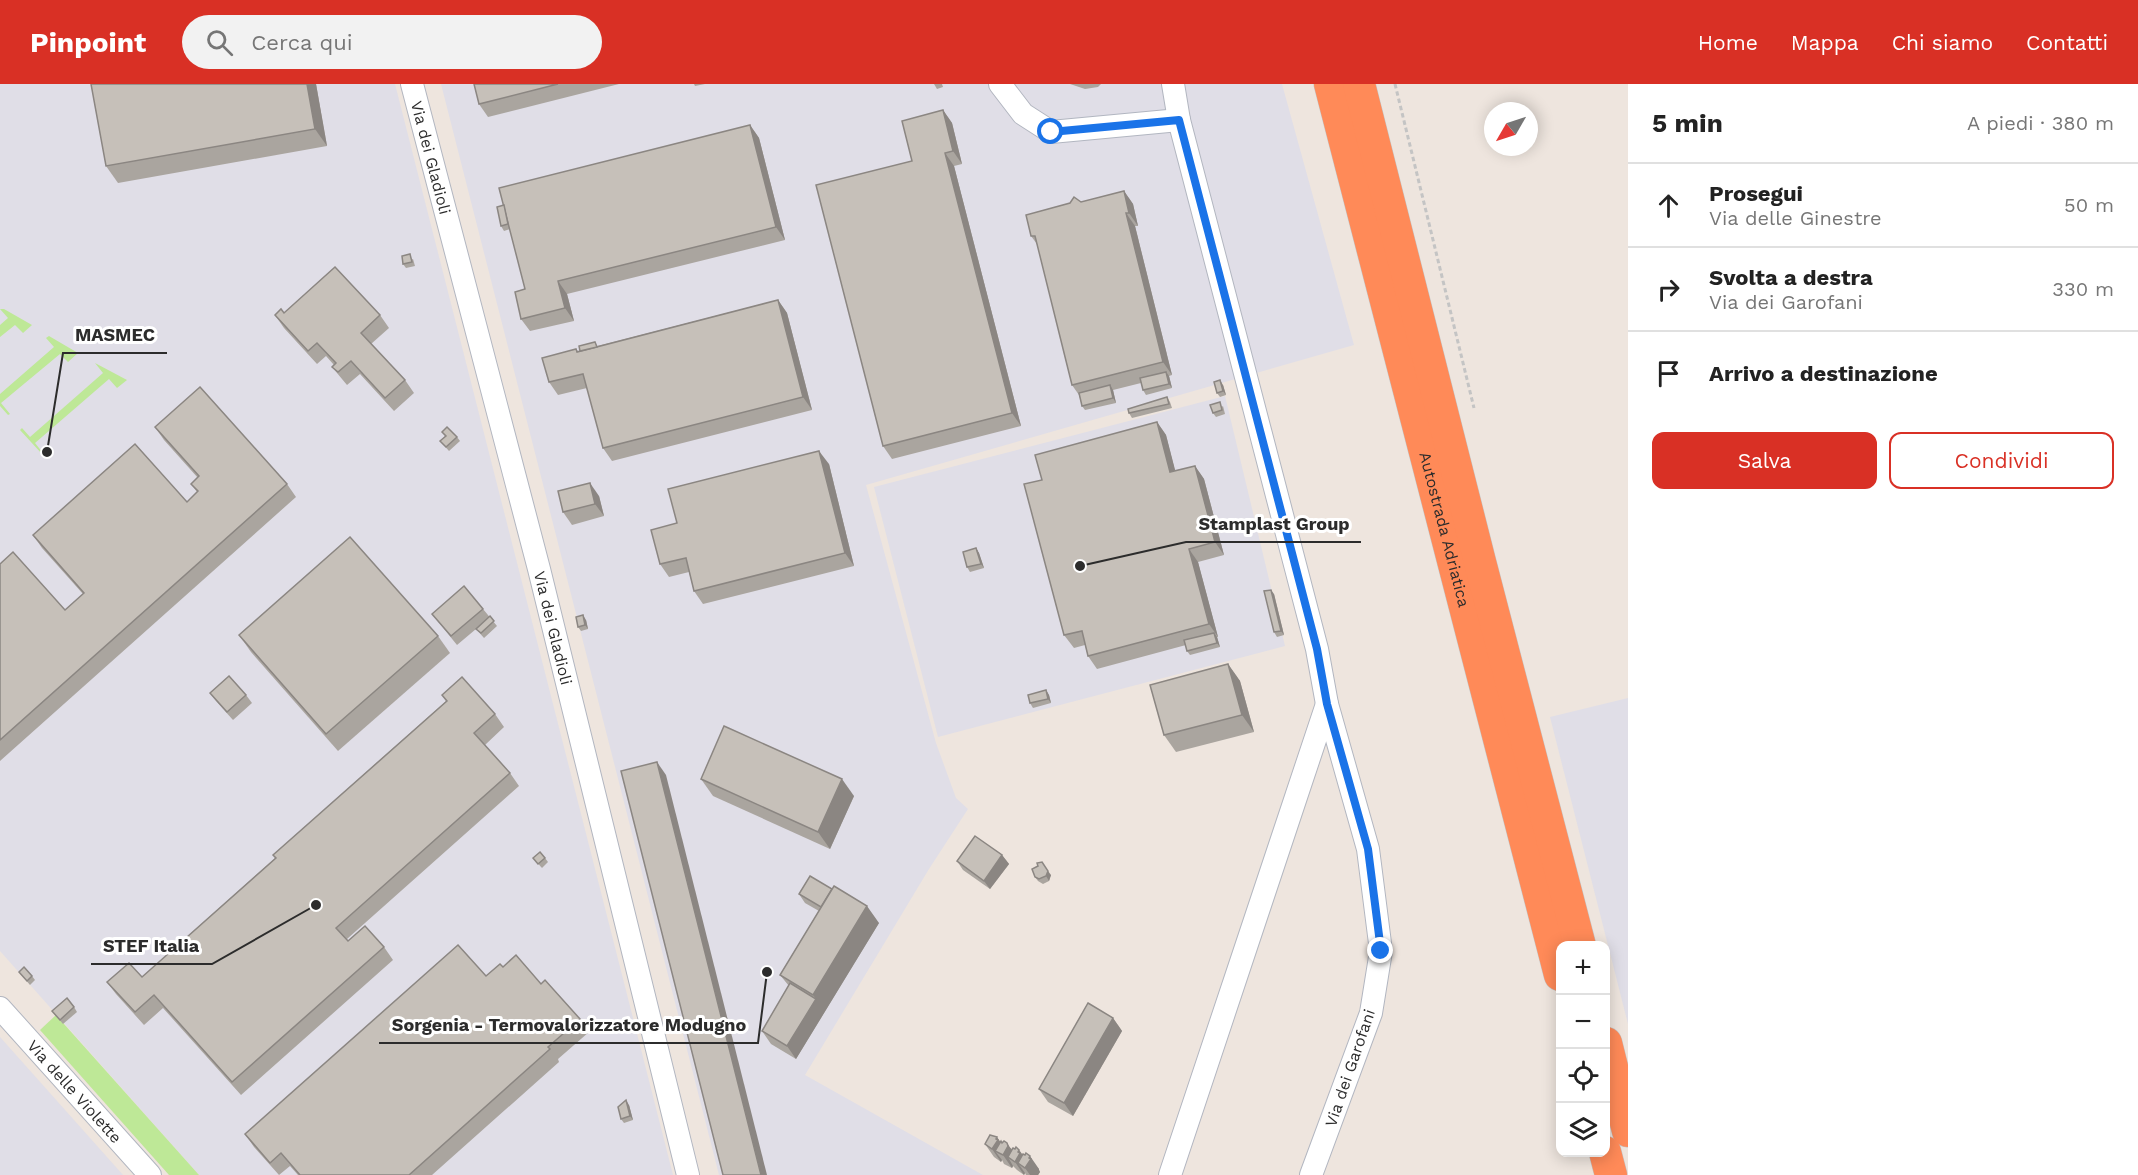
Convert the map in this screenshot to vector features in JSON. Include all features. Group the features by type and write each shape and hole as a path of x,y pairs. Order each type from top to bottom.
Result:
{"highway":[{"name":"Autostrada Adriatica","path":"1330,84 1556,960"},
{"name":"Autostrada Adriatica","path":"1359,84 1579,941"},
{"path":"1607,1049 1628,1131"},
{"path":"1606,1157 1611,1175"}],"street":[{"name":"Via dei Gladioli","path":"412,84 539,569 688,1175"},
{"path":"1000,84 1023,114 1051,132 1179,120"},
{"name":"Via dei Garofani","path":"1173,84 1179,120 1317,649 1327,704 1368,849 1381,951 1371,1013 1311,1175"},
{"path":"1170,1175 1327,704"},
{"name":"Via delle Violette","path":"0,1008 150,1175"}],"path":[{"path":"1395,84 1474,408"}],"shaded area":[{"path":"0,84 395,84 673,1175 199,1175 0,951"},
{"path":"441,84 1282,84 1354,345 866,485 936,743 956,798 968,809 929,869 805,1075 983,1175 719,1175"},
{"path":"1225,396 1285,646 938,737 874,487"},
{"path":"1628,698 1628,1024 1610,953 1610,941 1607,941 1550,717"},
{"path":"0,1037 123,1175 0,1175"}],"green space":[{"path":"0,309 32,325 23,333 15,325 0,337 0,325 8,318"},
{"path":"49,336 78,353 68,362 60,354 1,403 10,414 8,415 0,406 0,394 54,347 46,338"},
{"path":"95,363 127,380 117,388 109,379 35,443 42,454 20,430 22,428 30,437 103,373"},
{"path":"56,1015 199,1175 169,1175 40,1030"}],"building":[{"path":"91,84 307,84 315,129 106,166"},
{"path":"474,84 558,84 479,104"},
{"path":"943,110 953,151 945,153 1012,413 883,446 816,185 912,161 902,121"},
{"path":"750,125 776,227 558,281 565,308 521,319 515,292 525,289 499,188"},
{"path":"1124,191 1129,213 1126,213 1163,362 1072,385 1035,236 1031,236 1026,215 1070,203 1074,197 1081,202"},
{"path":"504,205 508,224 501,226 497,207"},
{"path":"410,254 412,262 403,264 402,256"},
{"path":"335,267 380,315 361,333 405,380 385,398 351,361 338,372 332,367 336,363 317,343 308,351 275,315 281,309 284,313"},
{"path":"778,300 803,397 603,448 583,374 549,382 542,358 576,349 577,352"},
{"path":"595,342 597,347 580,351 579,346"},
{"path":"1166,372 1169,384 1143,390 1140,378"},
{"path":"1220,380 1223,391 1217,393 1214,382"},
{"path":"1110,385 1113,398 1082,406 1079,393"},
{"path":"200,387 287,484 0,740 0,564 13,552 65,610 84,593 33,535 135,444 187,502 198,491 191,484 199,476 155,427"},
{"path":"1167,397 1169,404 1129,413 1128,409"},
{"path":"1220,402 1222,410 1213,413 1210,405"},
{"path":"1157,422 1170,472 1195,466 1215,542 1189,549 1209,624 1088,656 1082,631 1064,635 1024,484 1042,480 1035,455"},
{"path":"447,427 457,437 446,447 440,441 446,436 442,432"},
{"path":"819,451 845,553 694,591 686,558 660,564 651,530 677,523 668,489"},
{"path":"590,483 595,504 563,512 558,491"},
{"path":"350,537 438,636 326,734 239,635"},
{"path":"976,548 981,564 967,567 963,552"},
{"path":"464,586 483,609 451,636 432,614"},
{"path":"1271,590 1281,631 1274,632 1264,591"},
{"path":"583,615 585,625 578,627 576,617"},
{"path":"490,616 494,621 481,633 476,629"},
{"path":"1214,633 1217,643 1187,651 1184,640"},
{"path":"1228,664 1242,715 1164,735 1150,685"},
{"path":"229,676 246,695 227,712 210,693"},
{"path":"462,677 495,714 474,733 510,773 336,928 348,941 365,926 384,947 232,1082 154,995 135,1012 107,982 129,963 142,977 276,858 273,855 447,701 442,695"},
{"path":"1046,690 1048,699 1030,703 1028,695"},
{"path":"724,726 842,779 818,832 701,779"},
{"path":"657,762 761,1175 723,1175 621,771"},
{"path":"975,836 1002,855 984,881 957,861"},
{"path":"540,852 545,858 538,864 533,858"},
{"path":"1042,862 1048,871 1046,876 1039,879 1035,877 1032,869 1038,866 1037,863"},
{"path":"810,876 832,889 821,907 799,894"},
{"path":"834,886 867,906 813,995 780,975"},
{"path":"458,945 486,976 500,964 503,967 516,955 541,984 545,980 580,1019 548,1047 550,1049 409,1175 300,1175 281,1153 270,1163 245,1134"},
{"path":"24,967 32,976 27,981 19,972"},
{"path":"790,983 816,999 787,1046 762,1031"},
{"path":"67,998 74,1007 60,1020 52,1011"},
{"path":"1088,1003 1113,1018 1064,1103 1039,1089"},
{"path":"626,1100 630,1116 621,1119 618,1107"},
{"path":"990,1135 997,1137 998,1140 992,1149 985,1144"},
{"path":"1001,1141 1007,1143 1008,1146 1003,1155 995,1151"},
{"path":"1016,1147 1020,1153 1015,1162 1008,1157"},
{"path":"1026,1153 1031,1159 1025,1168 1018,1163"}],"place":[{"name":"MASMEC","path":"47,452"},
{"name":"Stamplast Group","path":"1080,566"},
{"name":"STEF Italia","path":"316,905"},
{"name":"Sorgenia - Termovalorizzatore Modugno","path":"767,972"}],"route":[{"path":"1051,132 1179,120 1317,649 1327,704 1368,849 1381,951"}]}
